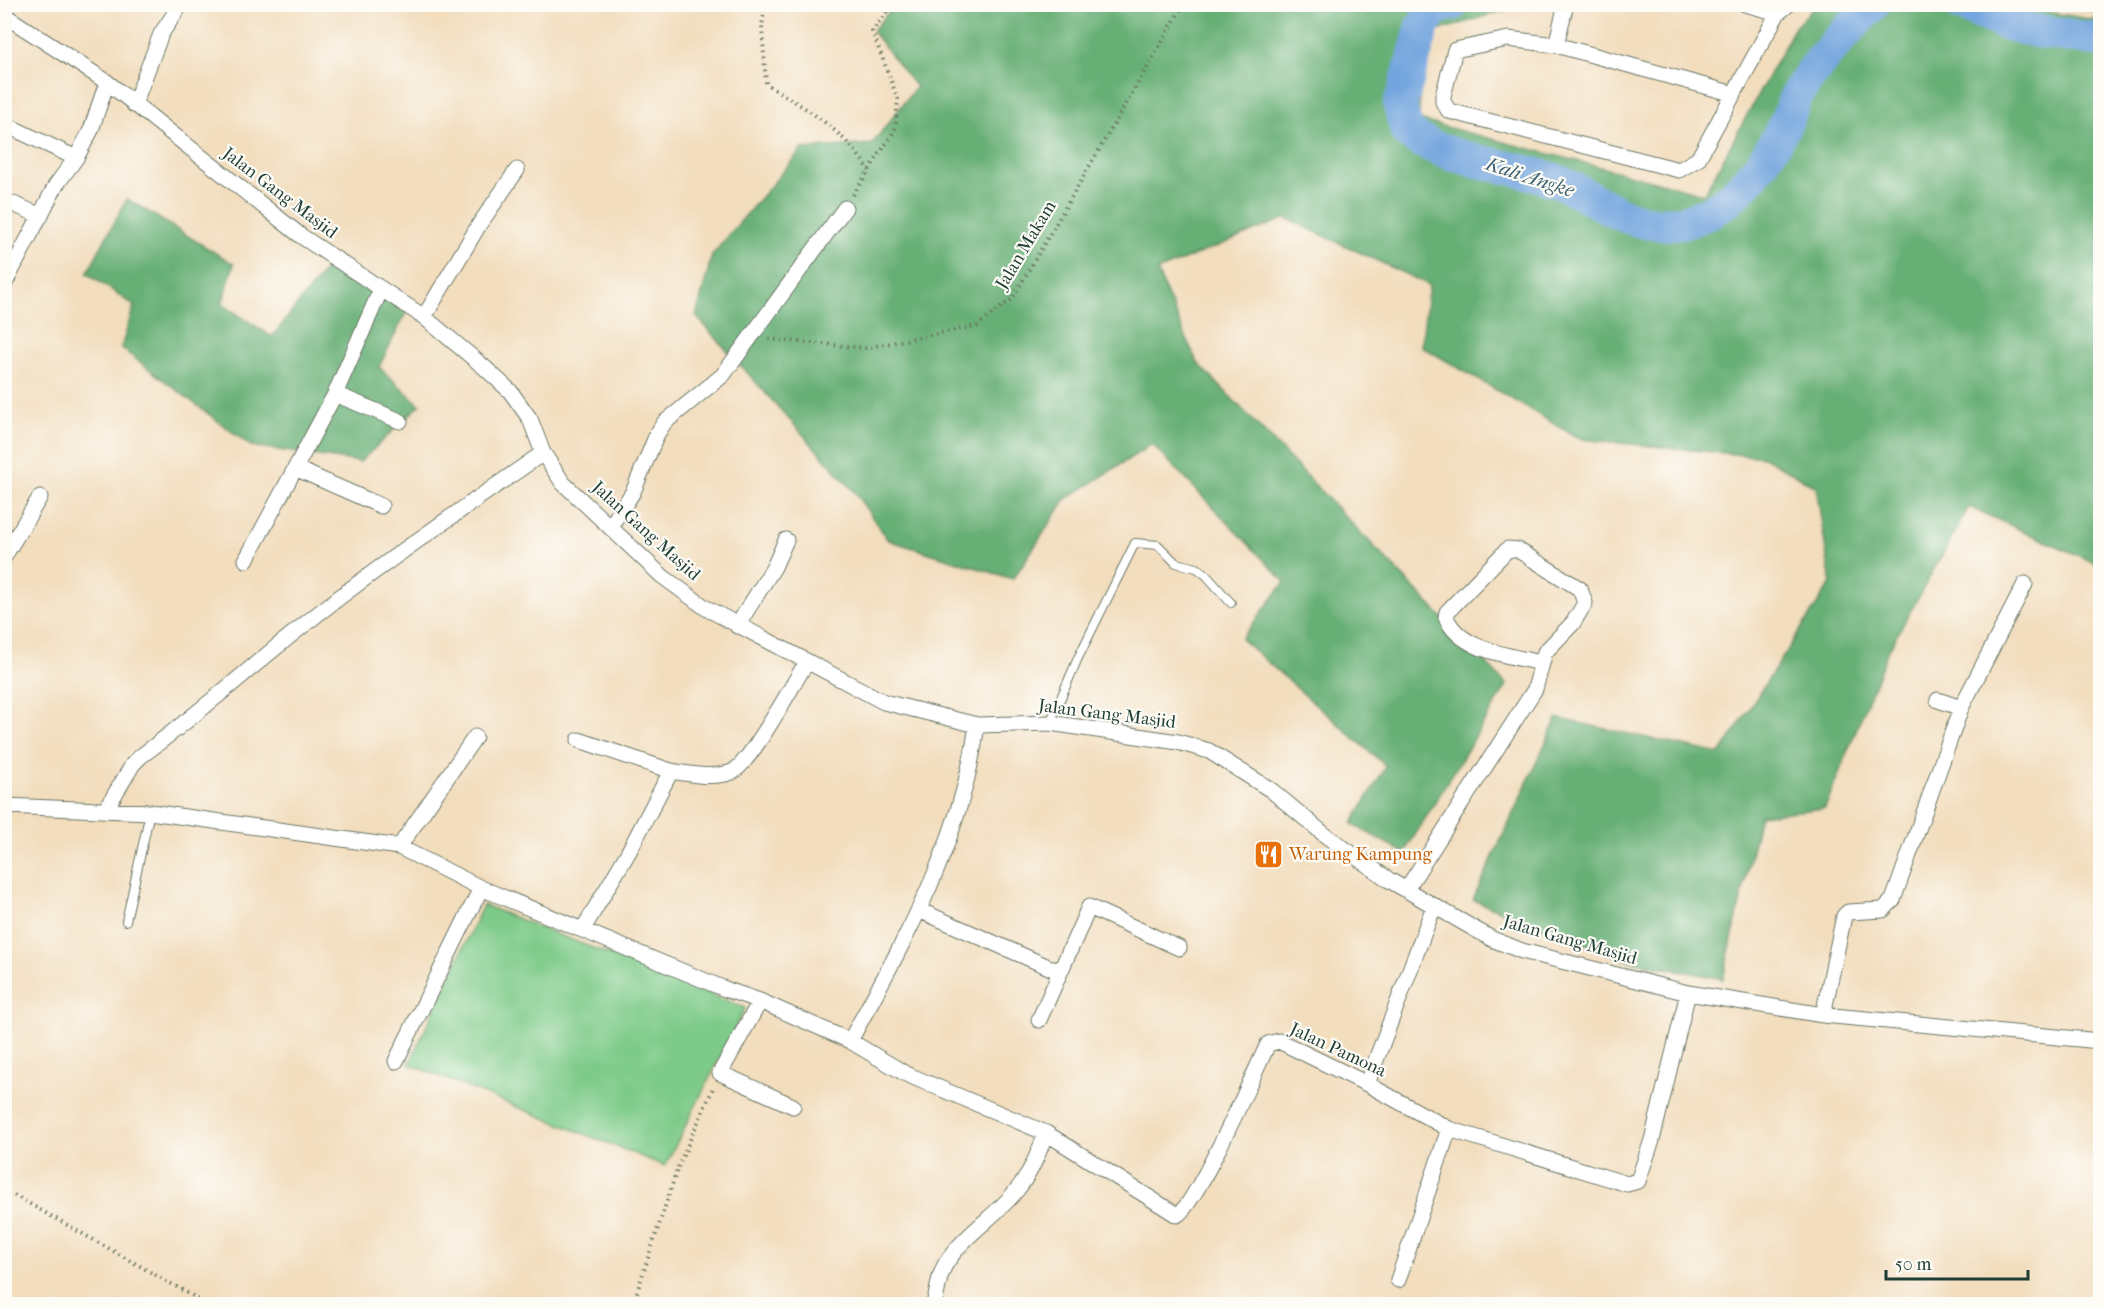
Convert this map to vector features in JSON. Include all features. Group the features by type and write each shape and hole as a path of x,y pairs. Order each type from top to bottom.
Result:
{"street":[{"path":"134,105 160,34 181,4"},
{"path":"1556,45 1566,4"},
{"path":"1734,94 1556,45 1508,39 1455,50 1443,96 1445,106 1449,111 1679,170 1698,159 1784,9 1745,4"},
{"path":"2094,4 2100,6"},
{"name":"Jalan Gang Masjid","path":"4,15 107,82 301,236 424,317 510,391 530,419 543,453 563,483 662,576 706,608 737,626 884,702 977,725 1050,723 1178,742 1209,751 1271,790 1325,835 1406,890 1492,939 1522,951 1688,993 1823,1016 2100,1041"},
{"path":"4,285 56,185 76,158 91,130 107,82"},
{"path":"4,124 76,158"},
{"path":"424,317 479,225 517,170"},
{"path":"4,200 41,216"},
{"path":"609,527 633,492 657,434 664,423 723,375 753,337 845,208"},
{"path":"246,560 297,469 335,394 381,289"},
{"path":"335,394 400,421"},
{"path":"106,809 133,764 141,756 197,714 243,673 335,600 543,453"},
{"path":"297,469 381,506"},
{"path":"4,557 40,497"},
{"path":"737,626 774,567 786,540"},
{"path":"1406,890 1534,689 1545,652 1557,642 1583,609 1584,598 1580,590 1518,550 1508,549 1447,612 1446,617 1455,630 1484,649 1540,663"},
{"path":"1823,1016 1844,916 1848,912 1883,910 1893,900 1960,708 2025,584"},
{"path":"579,740 671,771 700,775 732,771 744,760 765,730 806,663"},
{"path":"1938,700 1960,708"},
{"path":"850,1041 921,911 958,809 972,759 977,725"},
{"path":"399,847 475,737"},
{"path":"583,929 628,853 671,771"},
{"name":"Jalan Pamona","path":"4,806 150,812 399,847 481,888 725,989 760,1001 850,1041 906,1074 1046,1133 1177,1215 1183,1212 1200,1185 1268,1044 1279,1041 1367,1084 1449,1129 1627,1184 1638,1181 1652,1140 1688,993"},
{"path":"396,1061 481,888"},
{"path":"1367,1084 1434,906"},
{"path":"1039,1020 1089,907 1179,948"},
{"path":"921,911 1060,972"},
{"path":"760,1001 720,1073 793,1106"},
{"path":"1398,1281 1449,1129"},
{"path":"933,1305 941,1272 946,1263 974,1231 1017,1190 1033,1168 1046,1133"}],"lane":[{"path":"1050,723 1078,658 1135,543 1158,545 1176,563 1197,568 1231,603"},
{"path":"126,921 150,812"}],"path":[{"path":"766,4 762,26 766,84 810,110 858,153 868,171"},
{"path":"845,208 895,130 898,99 872,31 893,4"},
{"name":"Jalan Makam","path":"753,337 865,348 977,326 1012,299 1184,4"},
{"path":"633,1305 678,1167 720,1073"},
{"path":"14,1195 207,1305"}],"green space":[{"path":"895,5 1522,5 1421,36 1419,120 1704,194 1795,27 1816,5 2030,5 2054,13 2100,21 2100,565 1969,507 1887,653 1825,808 1760,815 1723,979 1626,960 1473,900 1557,718 1720,754 1831,583 1816,487 1764,457 1580,439 1421,346 1429,285 1286,218 1157,271 1197,362 1507,685 1404,853 1352,824 1386,766 1241,639 1285,582 1152,444 1065,500 1013,579 888,540 853,490 696,316 712,255 802,149 872,144 916,87 872,31"},
{"path":"127,199 234,264 222,304 272,337 331,262 407,311 379,367 420,405 360,462 251,446 121,348 134,306 87,273"},
{"path":"483,905 745,1008 665,1166 409,1064"}],"waterway":[{"name":"Kali Angke","path":"1452,4 1443,5 1430,13 1423,26 1400,105 1407,132 1424,142 1460,156 1557,181 1623,215 1647,222 1671,223 1693,219 1713,210 1747,181 1774,144 1807,79 1873,4"},
{"name":"Kali Angke","path":"1960,4 2007,24 2035,31 2100,40"}],"place":[{"name":"Warung Kampung","path":"1268,854"}]}
